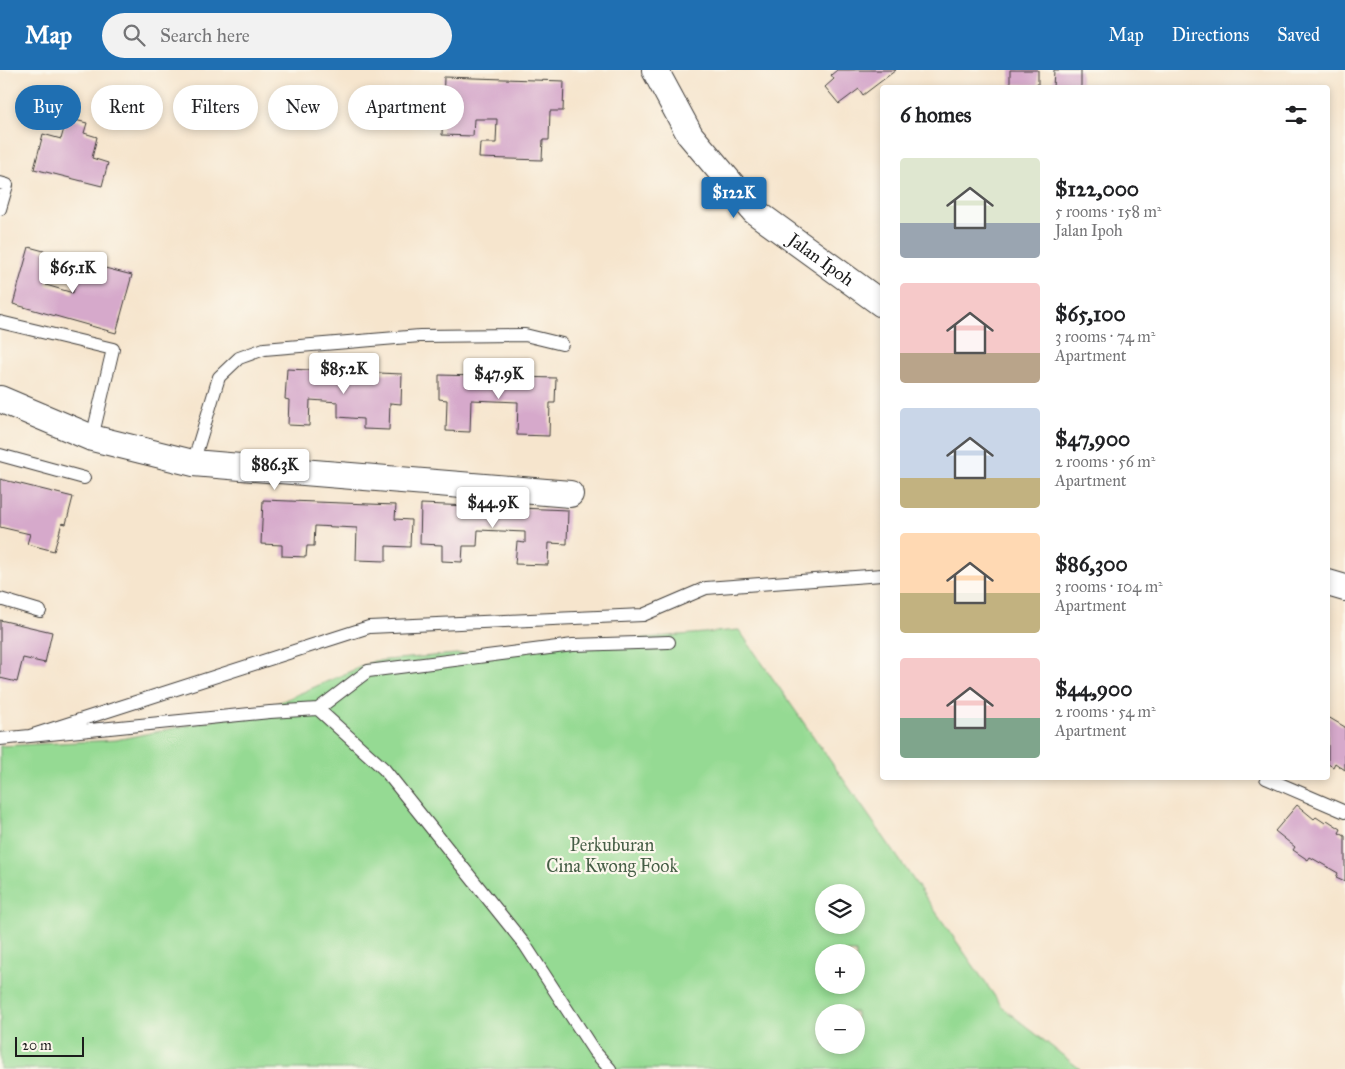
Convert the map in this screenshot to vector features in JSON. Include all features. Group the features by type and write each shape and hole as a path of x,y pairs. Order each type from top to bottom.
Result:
{"street":[{"name":"Jalan Ipoh","path":"655,70 690,135 754,211 880,303"},
{"path":"0,399 92,438 193,463 570,494"},
{"path":"1330,584 1345,588"}],"lane":[{"path":"0,183 7,184 0,209"},
{"path":"0,322 113,349 92,438"},
{"path":"193,463 219,377 239,358 264,349 420,336 525,335 562,344"},
{"path":"0,455 84,478"},
{"path":"30,736 369,627 643,615 706,588 880,575"},
{"path":"0,600 40,611"},
{"path":"0,739 318,709 368,671 573,645 669,642"},
{"path":"318,709 384,769 525,945 594,1052 610,1069"},
{"path":"1271,780 1345,812"}],"green space":[{"name":"Perkuburan Cina Kwong Fook","path":"739,630 1003,1008 1080,1069 0,1069 0,746 116,740 262,710 374,661"}],"building":[{"path":"837,70 896,70 863,95 859,89 839,104 825,87 834,79 831,75"},
{"path":"1010,70 1038,70 1038,85 1010,84"},
{"path":"1054,70 1081,70 1081,85 1053,85"},
{"path":"444,77 564,81 563,111 550,111 549,140 543,140 542,160 479,158 480,143 496,143 497,119 474,119 473,136 442,135 442,130 464,130 464,85 444,85"},
{"path":"81,122 87,123 84,133 97,137 92,158 108,163 102,186 34,169 43,134 61,139 64,130 81,130"},
{"path":"29,247 55,254 46,285 73,293 78,274 102,281 105,268 132,275 116,333 13,304"},
{"path":"287,369 402,374 401,404 390,403 389,430 363,429 363,419 338,417 338,402 310,400 309,426 288,425 289,400 285,399"},
{"path":"439,375 556,378 555,403 550,403 549,436 517,435 518,402 471,400 470,432 446,431 447,400 439,399"},
{"path":"0,479 73,497 66,524 62,523 54,551 27,544 30,534 0,527"},
{"path":"263,500 396,505 395,519 411,520 410,547 386,546 386,561 356,560 357,528 315,526 314,546 307,546 306,557 282,556 282,545 261,544"},
{"path":"421,504 568,510 567,544 549,543 548,565 515,564 517,542 525,543 525,532 478,530 477,546 463,546 462,562 442,561 442,545 420,544"},
{"path":"0,620 52,632 45,663 23,658 17,682 0,678"},
{"path":"1330,718 1345,727 1345,770 1335,763 1333,767 1330,765"},
{"path":"1297,805 1314,819 1316,817 1325,823 1327,820 1341,829 1339,833 1345,836 1345,882 1336,878 1338,873 1310,857 1308,860 1293,850 1295,847 1275,831"}]}
